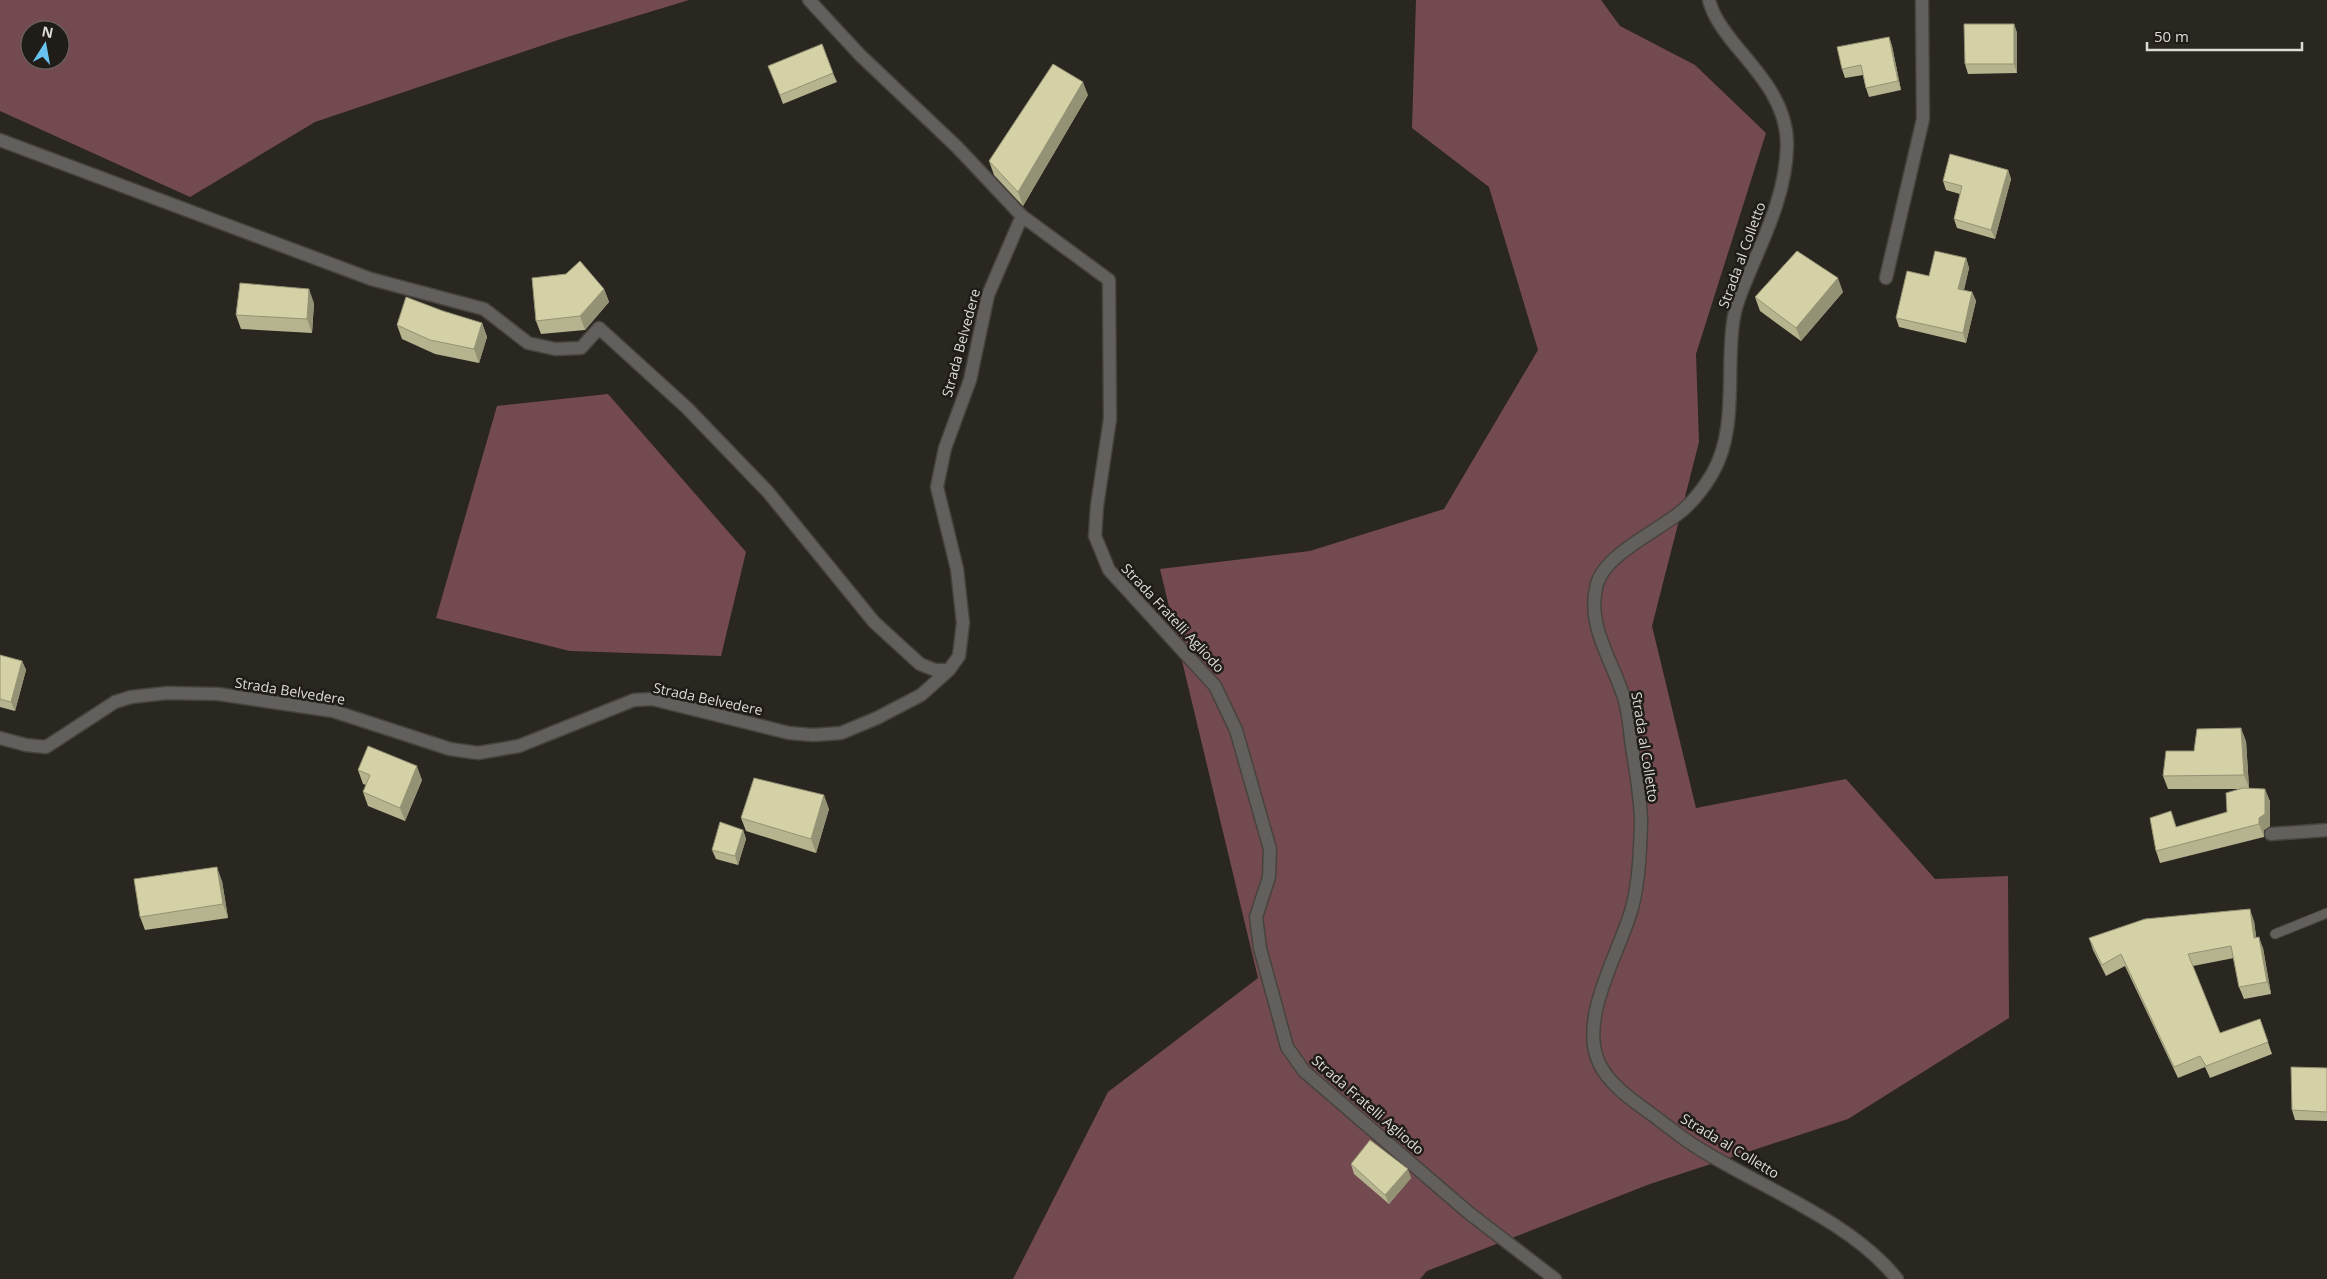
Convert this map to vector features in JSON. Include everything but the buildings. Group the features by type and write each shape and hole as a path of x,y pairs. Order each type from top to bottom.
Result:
{"street":[{"path":"809,0 860,55 957,147 1022,216"},
{"name":"Strada al Colletto","path":"1709,0 1709,5 1723,30 1765,80 1783,116 1787,142 1785,171 1775,210 1739,298 1733,323 1725,443 1712,474 1685,508 1629,547 1602,572 1596,586 1593,611 1597,630 1613,667 1626,705 1641,819 1638,878 1632,909 1596,1009 1592,1036 1600,1063 1613,1082 1632,1100 1696,1147 1842,1231 1865,1247 1897,1279"},
{"path":"1886,278 1923,119 1922,0"},
{"path":"0,140 371,279 484,309 528,343 555,349 581,348 599,328 687,408 768,492 874,622 920,664 935,670 949,670"},
{"name":"Strada Belvedere","path":"0,738 26,745 46,747 115,702 131,697 168,694 218,694 324,709 379,724 450,749 478,753 519,746 634,700 652,700 789,732 813,735 841,733 877,718 921,695 949,670 958,656 963,623 956,569 937,487 944,448 970,380 988,295 1022,216"},
{"name":"Strada Fratelli Agliodo","path":"1022,216 1109,280 1110,419 1097,506 1096,536 1109,570 1215,686 1236,730 1270,849 1269,877 1256,917 1260,948 1287,1047 1304,1071 1469,1213 1555,1279"},
{"path":"2271,834 2327,830"}],"lane":[{"path":"2274,934 2327,913"}],"shaded area":[{"path":"0,0 689,0 564,38 315,122 190,197 0,111"},
{"path":"1416,0 1601,0 1620,26 1695,65 1766,133 1696,354 1699,442 1652,626 1696,808 1846,779 1935,879 2008,876 2009,1018 1848,1119 1650,1184 1427,1271 1420,1279 1013,1279 1108,1092 1258,978 1160,569 1310,551 1444,509 1538,350 1489,187 1412,128"},
{"path":"608,394 746,552 721,656 570,651 436,618 497,406"}]}
